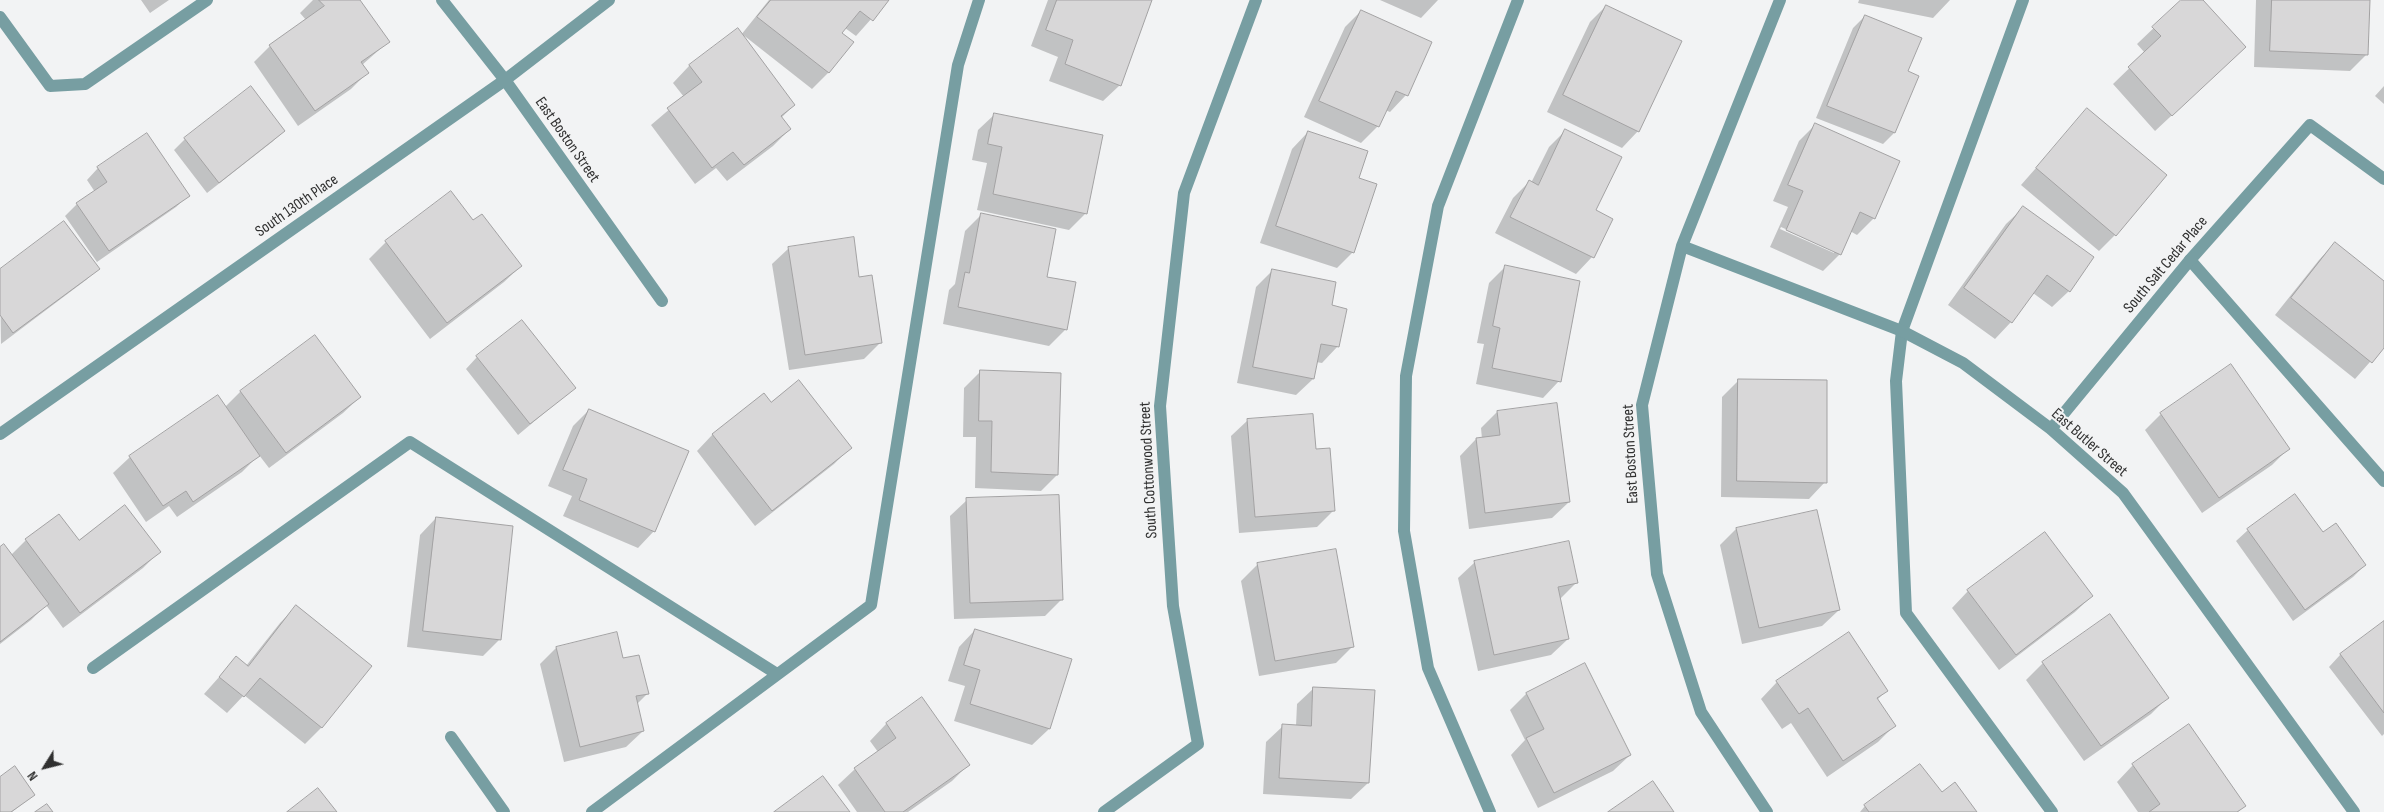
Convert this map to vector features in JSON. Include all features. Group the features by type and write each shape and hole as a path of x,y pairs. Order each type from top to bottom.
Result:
{"street":[{"path":"0,18 50,86 85,84 207,0"},
{"name":"East Boston Street","path":"442,0 505,80 662,301"},
{"name":"South 130th Place","path":"2,428 505,80 610,0"},
{"path":"592,812 871,605 958,65 979,0"},
{"name":"South Cottonwood Street","path":"1104,812 1198,744 1173,606 1160,406 1184,193 1256,0"},
{"path":"1490,812 1428,668 1404,531 1406,376 1438,206 1518,0"},
{"name":"East Boston Street","path":"1767,812 1701,712 1656,574 1642,405 1682,246 1780,0"},
{"path":"2023,0 1902,331 1896,381 1906,613 2052,812"},
{"name":"South Salt Cedar Place","path":"2051,429 2190,260 2310,125 2384,179"},
{"name":"East Butler Street","path":"1682,246 1902,331 1963,363 2051,429 2123,493 2354,812"},
{"path":"2190,260 2384,481"},
{"path":"93,668 410,442 777,674"},
{"path":"451,737 504,812"}],"building":[{"path":"319,0 360,0 390,42 361,62 369,73 315,111 269,45 324,6"},
{"path":"771,0 889,0 873,21 860,11 842,33 854,42 829,73 757,17"},
{"path":"1057,0 1152,0 1121,86 1065,64 1073,40 1046,30"},
{"path":"2181,0 2203,0 2246,47 2172,116 2128,67 2161,36 2152,27"},
{"path":"2272,0 2370,0 2368,55 2270,51"},
{"path":"1606,5 1682,41 1639,132 1563,95"},
{"path":"1361,10 1432,42 1408,96 1396,91 1379,127 1319,101"},
{"path":"1865,15 1922,38 1908,71 1919,76 1895,133 1827,106"},
{"path":"738,28 795,105 781,116 791,129 744,165 733,152 712,168 667,108 702,82 689,65"},
{"path":"251,86 285,131 219,183 184,138"},
{"path":"2087,108 2167,175 2116,236 2036,168"},
{"path":"994,113 1103,135 1087,214 993,194 1002,147 988,144"},
{"path":"1815,123 1900,161 1875,219 1860,212 1841,255 1786,230 1803,191 1788,185"},
{"path":"1565,129 1622,157 1596,210 1613,219 1594,258 1510,217 1529,180 1538,185"},
{"path":"1308,131 1368,151 1359,178 1377,184 1354,253 1276,226"},
{"path":"147,133 190,196 109,251 76,203 107,182 97,167"},
{"path":"451,191 473,220 482,214 522,266 447,323 385,241"},
{"path":"2023,206 2094,257 2070,292 2047,275 2012,323 1964,288"},
{"path":"981,213 1056,229 1047,277 1076,282 1067,330 958,307 965,272 969,273"},
{"path":"64,221 100,269 13,333 0,315 0,269"},
{"path":"854,237 859,277 872,275 882,343 805,355 788,247"},
{"path":"2335,242 2384,281 2384,348 2372,363 2291,298"},
{"path":"1505,265 1580,281 1561,382 1492,368 1500,328 1493,326"},
{"path":"1272,269 1336,282 1332,305 1347,309 1339,347 1321,344 1314,379 1253,367"},
{"path":"522,320 576,388 530,424 476,356"},
{"path":"315,335 361,397 286,453 240,391"},
{"path":"2231,364 2290,449 2219,498 2160,413"},
{"path":"980,370 1061,373 1058,475 991,472 992,421 979,421"},
{"path":"1738,379 1827,380 1827,483 1737,481"},
{"path":"799,380 852,448 772,511 712,434 764,393 771,402"},
{"path":"218,395 260,456 193,502 186,491 163,506 129,456"},
{"path":"1557,403 1570,502 1485,513 1476,438 1500,435 1497,411"},
{"path":"589,409 689,451 655,532 579,500 587,479 563,470"},
{"path":"1313,414 1316,449 1330,448 1335,511 1255,517 1247,419"},
{"path":"2295,494 2323,532 2336,523 2366,565 2305,610 2247,529"},
{"path":"1059,495 1063,600 970,603 966,498"},
{"path":"125,505 161,552 80,613 25,539 59,514 79,540"},
{"path":"1817,510 1840,610 1759,628 1736,528"},
{"path":"436,517 513,526 501,640 423,631"},
{"path":"2045,532 2093,596 2016,655 1967,590"},
{"path":"1569,541 1578,583 1558,587 1569,639 1494,655 1474,561"},
{"path":"4,544 49,604 0,642 0,547"},
{"path":"1336,549 1354,647 1275,661 1257,563"},
{"path":"296,605 372,666 322,728 260,678 244,697 219,677 236,656 248,666"},
{"path":"2110,614 2169,698 2101,746 2042,662"},
{"path":"2384,621 2384,713 2340,654"},
{"path":"975,629 1072,659 1050,729 970,704 980,670 964,665"},
{"path":"617,632 623,658 639,655 649,694 636,696 644,731 580,747 556,647"},
{"path":"1849,632 1888,691 1877,698 1896,726 1843,761 1808,708 1799,714 1776,681"},
{"path":"1585,663 1631,755 1554,793 1526,738 1544,729 1526,693"},
{"path":"1313,687 1375,690 1369,783 1279,778 1282,724 1311,726"},
{"path":"922,697 970,765 903,812 885,812 854,768 896,738 886,723"},
{"path":"2189,724 2246,806 2237,812 2149,812 2160,804 2132,764"},
{"path":"1920,764 1942,792 1955,782 1977,812 1869,812 1864,805"},
{"path":"15,766 35,795 11,812 0,812 0,777"},
{"path":"823,776 850,812 774,812"},
{"path":"1653,781 1674,812 1608,812"},
{"path":"318,788 337,812 287,812"},
{"path":"47,804 53,812 35,812"}]}
